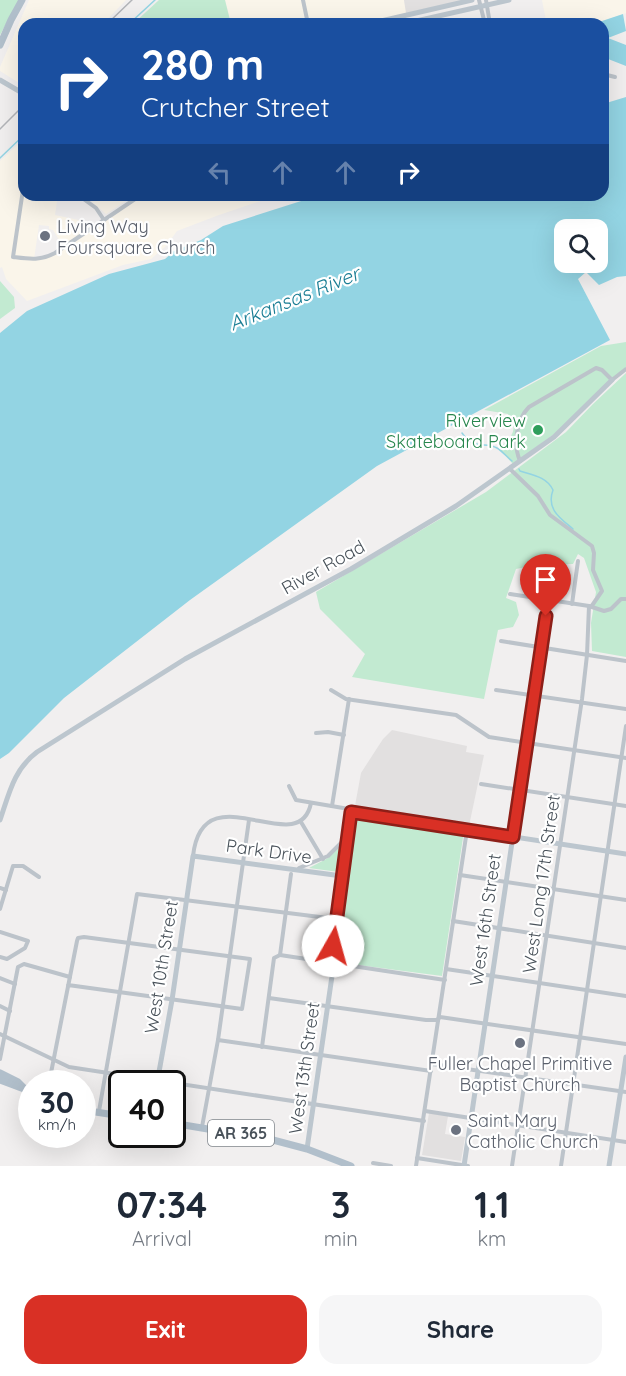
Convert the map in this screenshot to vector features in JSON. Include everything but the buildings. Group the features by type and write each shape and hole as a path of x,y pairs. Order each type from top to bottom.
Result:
{"main road":[{"path":"0,45 10,20 22,0"},
{"path":"0,1073 18,1082"},
{"path":"0,1080 18,1087"},
{"path":"96,1112 108,1114"},
{"name":"AR 365","path":"186,1125 273,1140 307,1149 351,1166"}],"street":[{"path":"303,0 307,18"},
{"path":"394,18 472,0"},
{"path":"432,18 483,3 509,0"},
{"path":"483,3 484,18"},
{"path":"483,3 488,18"},
{"path":"416,13 417,18"},
{"path":"609,76 615,77"},
{"path":"0,80 18,90"},
{"path":"21,201 13,257 35,260 50,255 132,201"},
{"path":"86,201 96,208 105,220"},
{"path":"520,462 517,452 519,425 529,407 596,368 602,370 612,380"},
{"name":"River Road","path":"0,820 12,784 19,771 37,752 185,659 351,569 456,506 520,462 561,430 626,369"},
{"name":"West Long 17th Street","path":"510,469 540,498 550,515 592,546 593,570 602,591 590,606 581,703 512,1166"},
{"path":"572,604 578,561"},
{"name":"West 16th Street","path":"465,1166 552,571"},
{"path":"510,594 590,606 606,611 621,599 626,599"},
{"path":"501,641 626,661"},
{"path":"331,690 340,697 349,699 456,715 489,737 624,757"},
{"path":"496,690 626,709"},
{"path":"332,806 349,699"},
{"path":"561,1166 614,804 624,757 626,726"},
{"path":"316,734 328,732 344,735"},
{"path":"481,784 626,806"},
{"path":"289,786 296,800 349,809 351,812 626,854"},
{"path":"193,856 197,834 208,822 222,817 285,824 301,822 309,813 311,803"},
{"name":"West 13th Street","path":"307,1149 328,1006 336,919 351,812"},
{"path":"202,1127 218,1040 249,820"},
{"path":"301,822 323,859"},
{"path":"416,1166 467,830"},
{"path":"280,954 292,872 323,859 347,837"},
{"name":"Park Drive","path":"193,856 292,872 342,876"},
{"name":"West 10th Street","path":"159,1070 180,950 193,856"},
{"path":"0,909 13,866 22,866 37,873 39,877"},
{"path":"460,875 626,900"},
{"path":"0,888 6,890"},
{"path":"99,1112 136,897 141,894 187,899 336,919"},
{"path":"453,921 626,948"},
{"path":"0,932 28,941 25,948 8,959 0,957"},
{"path":"51,1070 68,985 78,938 250,959 242,1010 68,985"},
{"path":"262,1047 274,958 280,954 445,980"},
{"path":"0,1059 2,1035 20,965 24,964 70,977"},
{"path":"447,969 626,996"},
{"path":"0,978 15,984"},
{"path":"269,998 426,1020 437,1020 440,1017 626,1044"},
{"path":"0,1006 10,1011"},
{"path":"2,1035 69,1067 106,1073"},
{"path":"218,1040 431,1071"},
{"path":"609,1166 623,1092 626,1057"},
{"path":"432,1064 623,1092"},
{"path":"186,1086 424,1121"},
{"path":"425,1111 626,1142"},
{"path":"417,1158 465,1166"},
{"path":"373,1163 391,1166"}],"shaded area":[{"path":"29,0 126,0 109,18 21,18"},
{"path":"225,0 404,0 408,18 230,18"},
{"path":"404,0 465,0 406,13"},
{"path":"542,0 626,0 626,13 609,19 545,18"},
{"path":"18,25 18,82 0,71"},
{"path":"18,144 18,201 57,201 55,215 88,222 92,226 63,246 49,226 39,225 34,259 47,258 135,201 260,201 177,231 166,246 151,259 123,265 27,301 6,279 2,267 0,268 0,161"},
{"path":"91,201 126,201 106,214"},
{"path":"392,730 467,746 466,752 484,755 469,826 354,811 361,773 383,739"},
{"path":"429,1113 448,1116 445,1134 465,1137 461,1161 422,1155"}],"green space":[{"path":"0,0 19,0 0,35"},
{"path":"159,0 225,0 230,18 140,18"},
{"path":"0,281 14,297 15,308 0,319"},
{"path":"626,342 626,367 557,432 513,464 499,449 512,433 513,425 508,414 484,410 601,346"},
{"path":"626,373 626,657 592,651 591,623 596,592 584,558 578,554 573,564 536,565 516,569 506,598 516,602 519,615 513,627 498,630 484,699 352,677 365,654 320,609 316,592 486,492 566,432"},
{"path":"352,816 464,831 442,976 335,962 335,945"},
{"path":"341,846 344,847 339,872 309,868 328,858"}],"water":[{"path":"623,14 626,31 609,38 609,19"},
{"path":"609,38 626,45 626,66 609,59"},
{"name":"Arkansas River","path":"626,97 626,276 617,277 599,285 587,273 608,273 608,219 554,219 554,273 585,273 578,279 610,340 377,466 190,600 64,698 9,753 0,759 0,333 27,311 109,274 165,259 174,251 201,240 223,226 301,201 609,201 609,102"}],"waterway":[{"path":"136,18 155,0"},
{"path":"0,158 18,141"},
{"path":"462,433 471,442 497,448 512,461"},
{"path":"519,469 547,482 553,490 551,497 553,508 559,517 573,529"}],"railway":[{"path":"113,18 132,0"},
{"path":"0,129 18,111"}],"place":[{"name":"Living Way Foursquare Church","path":"45,236"},
{"name":"Riverview Skateboard Park","path":"538,430"},
{"name":"Fuller Chapel Primitive Baptist Church","path":"520,1043"},
{"name":"Saint Mary Catholic Church","path":"456,1130"}],"route":[{"path":"333,946 351,812 513,837 546,616"}]}
